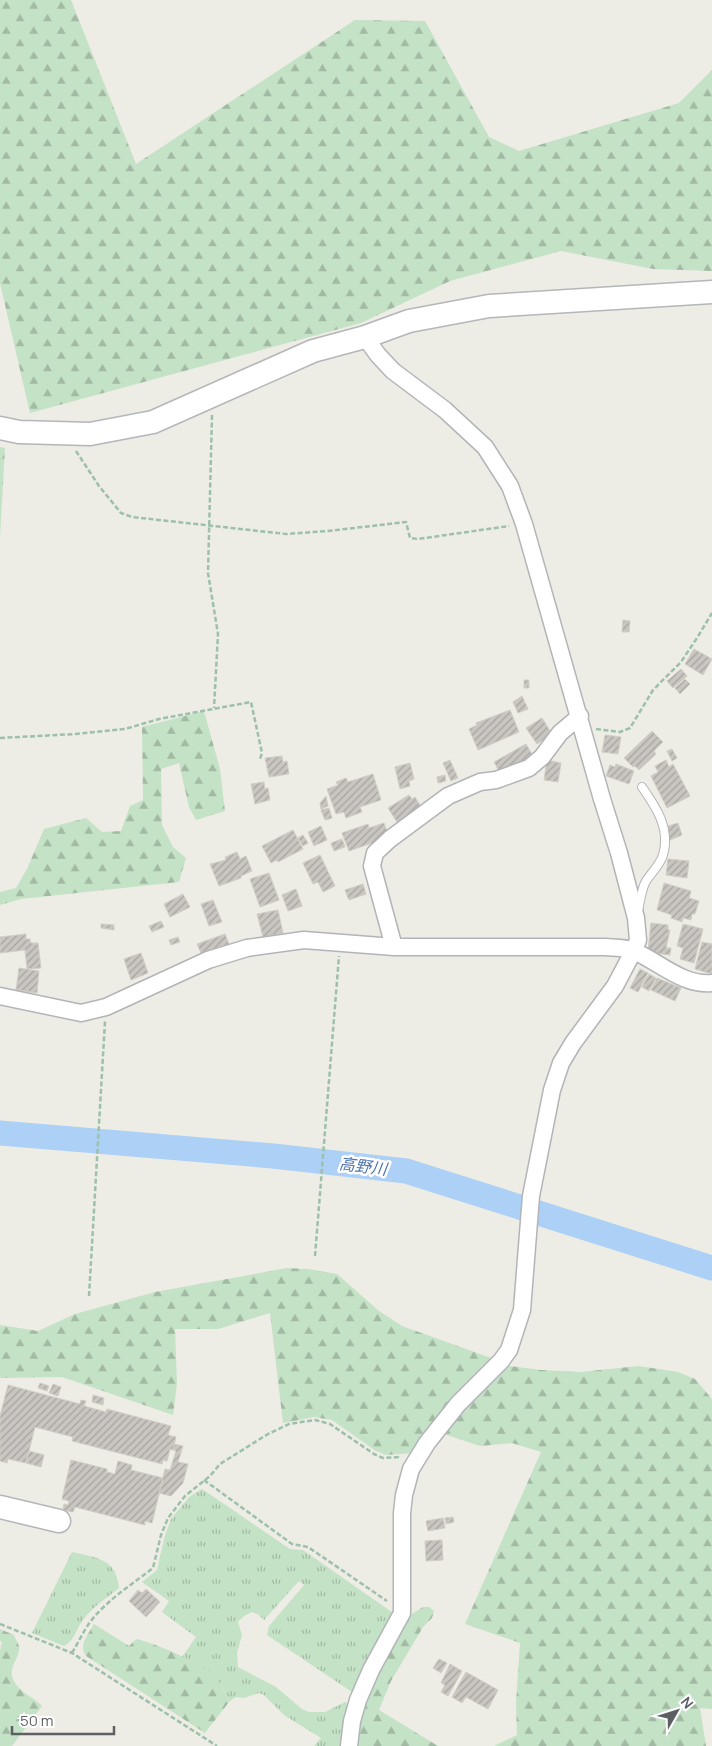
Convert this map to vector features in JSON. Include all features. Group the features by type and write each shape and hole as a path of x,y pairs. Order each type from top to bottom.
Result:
{"street":[{"path":"0,428 19,432 90,434 152,422 313,351 365,337 409,321 489,306 712,292"},
{"path":"349,1746 352,1721 358,1700 371,1670 402,1613 402,1513 412,1469 418,1457 458,1404 501,1361 509,1350 522,1310 531,1196 552,1090 561,1063 573,1043 615,986 638,940 636,918 619,853 524,524 510,486 485,447 446,410 393,371 365,337"},
{"path":"394,947 372,866 375,853 390,839 448,796 480,782 496,780 528,768 542,757 560,733 581,722"},
{"path":"0,996 81,1013 106,1007 208,960 247,948 304,940 394,947 604,947 634,950 665,969 692,980 712,983"},
{"path":"0,1506 59,1522"}],"lane":[{"path":"636,918 645,883 663,856 665,843 664,827 657,809 642,787"}],"path":[{"path":"213,396 208,573 218,634 214,708"},
{"path":"64,434 99,486 121,513 132,517 286,534 406,522 410,538 418,540 524,524"},
{"path":"581,722 620,732 630,728 653,690 681,662 712,613"},
{"path":"0,738 68,735 125,729 159,719 251,702 262,753 260,759"},
{"path":"315,1256 340,942"},
{"path":"89,1296 106,1007"},
{"path":"72,1654 89,1623 101,1610 120,1592 153,1568 160,1536 168,1518 185,1496 220,1464 268,1434 289,1424 315,1420 330,1424 383,1458 418,1457"},
{"path":"204,1480 292,1544 308,1547 390,1603"},
{"path":"0,1624 72,1654 217,1746"}],"green space":[{"path":"0,0 71,0 136,164 355,20 425,21 489,137 519,151 679,103 712,70 712,271 653,269 561,251 450,281 361,323 30,413 0,283"},
{"path":"0,447 5,448 0,537"},
{"path":"204,711 220,769 225,811 196,820 189,807 179,763 161,769 162,825 173,847 186,858 179,882 21,899 0,905 0,892 16,888 27,869 44,829 86,818 102,832 121,831 130,806 143,800 142,727"},
{"path":"287,1268 308,1269 337,1274 379,1311 402,1326 494,1359 414,1453 386,1455 376,1451 332,1420 314,1417 283,1423 270,1313 218,1329 175,1329 177,1384 173,1415 62,1377 0,1378 0,1325 38,1331 75,1314 155,1292"},
{"path":"503,1365 541,1370 581,1372 638,1366 678,1372 695,1379 712,1399 712,1709 700,1708 706,1746 494,1746 517,1735 516,1703 520,1643 465,1624 541,1452 512,1443 480,1446 441,1433"},
{"path":"202,1489 290,1549 303,1550 396,1615 355,1694 267,1635 269,1626 304,1585 299,1581 264,1620 252,1612 238,1622 242,1635 237,1653 238,1667 276,1687 302,1709 309,1712 325,1712 345,1702 350,1705 342,1746 314,1746 321,1738 284,1715 264,1695 259,1693 244,1698 235,1697 229,1702 221,1685 199,1665 182,1657 196,1637 162,1612 169,1601 142,1582 157,1570 165,1535 171,1519 189,1497"},
{"path":"72,1552 104,1561 114,1571 119,1588 87,1615 71,1641 64,1646 32,1633"},
{"path":"423,1607 429,1607 434,1611 432,1618 423,1627 391,1681 379,1710 438,1746 355,1746 363,1704 407,1617"},
{"path":"94,1624 129,1646 136,1639 144,1641 200,1665 214,1675 229,1702 205,1733 86,1656 83,1644"},
{"path":"0,1629 14,1635 19,1646 18,1655 12,1668 12,1678 21,1690 42,1706 12,1746 0,1746 0,1651 2,1642 0,1641"}],"building":[{"path":"623,620 630,621 629,632 622,632"},
{"path":"694,649 712,659 703,675 685,664"},
{"path":"681,669 687,676 673,688 667,681"},
{"path":"685,679 690,684 680,694 675,688"},
{"path":"524,680 529,680 529,688 524,688"},
{"path":"522,696 528,709 518,713 513,702"},
{"path":"510,710 519,732 478,750 469,729 477,725 476,723"},
{"path":"542,718 552,734 537,744 526,728"},
{"path":"652,731 663,742 654,751 656,754 639,770 624,758"},
{"path":"605,735 621,737 618,754 602,752"},
{"path":"526,744 533,756 500,773 494,762"},
{"path":"672,749 677,758 672,761 667,751"},
{"path":"282,756 283,762 287,761 289,774 269,777 265,758"},
{"path":"450,760 458,778 451,781 443,763"},
{"path":"547,760 561,763 558,782 544,780"},
{"path":"666,760 669,767 673,764 690,796 667,808 651,776 658,772 655,766"},
{"path":"410,763 414,779 409,781 410,786 400,789 395,767"},
{"path":"616,764 634,771 629,784 606,776 610,765 615,767"},
{"path":"373,774 381,800 360,807 362,812 346,818 344,812 336,814 327,789 338,785 336,782 346,778 348,782"},
{"path":"445,775 446,781 438,783 437,777"},
{"path":"264,782 265,789 268,788 270,800 255,804 251,784"},
{"path":"409,795 412,799 415,797 421,807 397,822 388,808"},
{"path":"326,796 328,806 321,809 320,803"},
{"path":"329,808 332,818 325,820 321,810"},
{"path":"384,823 389,837 349,851 342,833 368,824 369,828"},
{"path":"678,823 682,835 670,840 665,827"},
{"path":"321,826 327,840 314,846 308,832"},
{"path":"293,830 303,849 278,862 277,860 271,863 262,846"},
{"path":"303,835 308,843 303,846 298,838"},
{"path":"342,839 345,847 334,851 331,843"},
{"path":"237,852 240,859 246,856 252,871 241,876 241,878 219,886 210,864 226,860 225,857"},
{"path":"320,855 335,886 323,892 318,882 313,884 303,863"},
{"path":"668,859 689,861 687,878 666,875"},
{"path":"269,873 279,900 260,907 250,879"},
{"path":"664,883 691,891 689,898 699,901 691,920 683,918 682,922 671,918 672,915 657,910"},
{"path":"363,884 366,894 349,900 345,890"},
{"path":"296,889 302,906 288,911 282,895"},
{"path":"183,894 190,907 170,917 164,904"},
{"path":"213,900 222,922 209,926 201,904"},
{"path":"278,910 283,933 263,937 257,914"},
{"path":"161,921 164,927 152,932 149,926"},
{"path":"651,923 668,925 668,930 670,930 666,948 671,948 670,955 648,951"},
{"path":"101,924 114,925 114,930 101,928"},
{"path":"683,924 703,929 694,963 680,959 683,948 677,946"},
{"path":"26,934 26,939 30,939 31,943 38,943 41,968 27,969 25,950 0,953 0,937"},
{"path":"225,934 229,944 201,953 197,944"},
{"path":"178,937 180,942 171,945 169,940"},
{"path":"702,942 712,944 712,974 695,969"},
{"path":"141,953 148,973 131,980 124,959"},
{"path":"19,968 39,971 37,993 16,990"},
{"path":"640,969 648,973 638,992 630,988"},
{"path":"649,974 656,978 649,991 642,987"},
{"path":"657,978 681,988 675,1001 651,990"},
{"path":"40,1383 49,1386 47,1391 38,1388"},
{"path":"53,1384 61,1387 58,1396 49,1393"},
{"path":"8,1385 80,1404 81,1400 86,1401 84,1406 106,1412 107,1409 171,1426 168,1435 176,1437 173,1450 170,1449 167,1461 163,1460 162,1464 72,1441 73,1437 35,1427 26,1463 8,1459 7,1463 0,1461 0,1416"},
{"path":"93,1395 104,1398 103,1405 92,1402"},
{"path":"174,1444 183,1446 178,1462 188,1464 183,1483 171,1496 159,1493 165,1469 170,1470 176,1451 173,1450"},
{"path":"29,1451 44,1455 41,1467 26,1463"},
{"path":"71,1460 107,1469 107,1472 115,1474 118,1461 132,1465 131,1470 163,1478 152,1523 145,1521 145,1525 75,1507 73,1512 63,1510 64,1504 68,1505 69,1501 62,1499"},
{"path":"453,1517 454,1522 446,1524 445,1518"},
{"path":"443,1518 445,1528 428,1531 426,1521"},
{"path":"442,1540 443,1560 426,1561 425,1541"},
{"path":"146,1589 160,1602 146,1617 129,1601 138,1590 142,1593"},
{"path":"439,1659 447,1663 441,1673 433,1668"},
{"path":"450,1664 462,1671 448,1696 441,1692 445,1685 441,1683"},
{"path":"466,1672 498,1690 488,1709 466,1697 462,1703 452,1697"}],"waterway":[{"name":"高野川","path":"0,1133 273,1156 406,1171 712,1268"}]}
